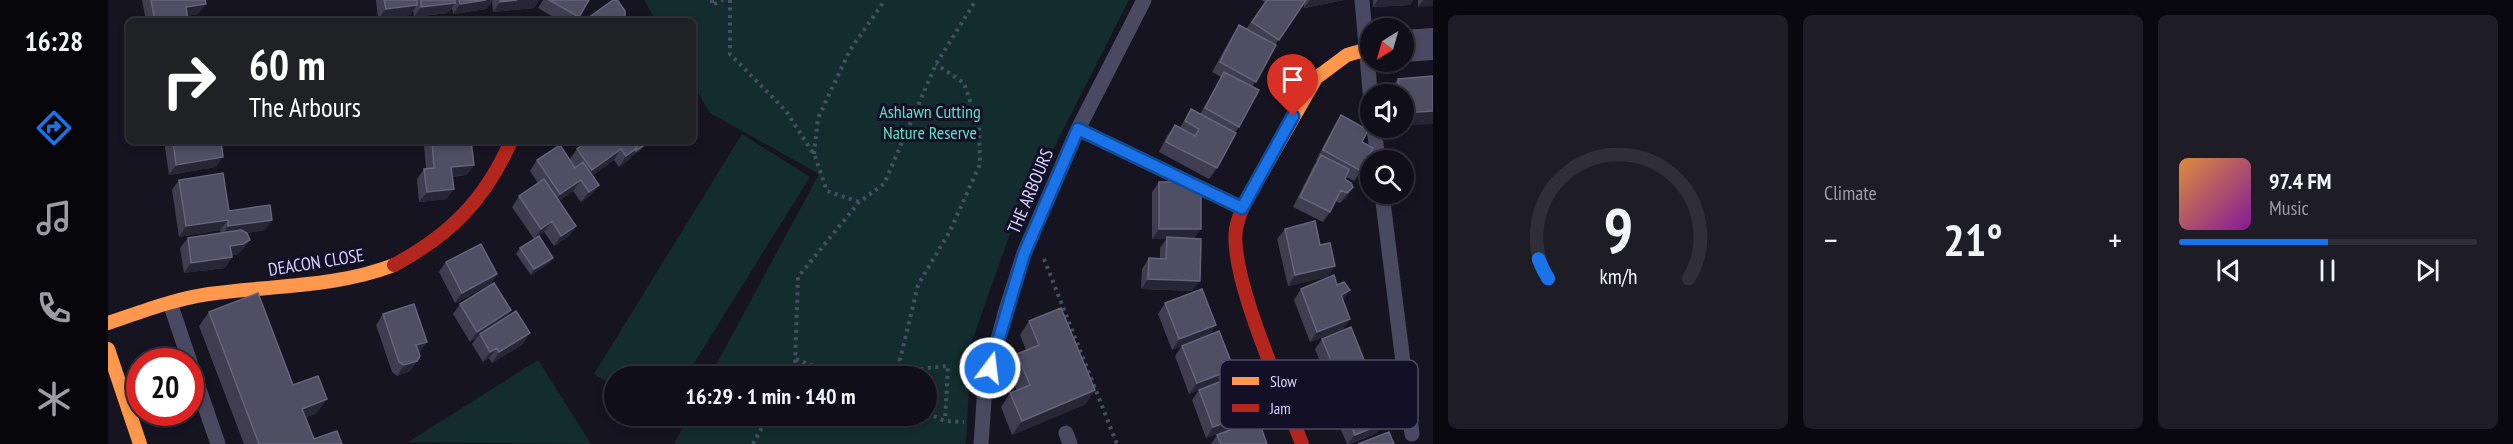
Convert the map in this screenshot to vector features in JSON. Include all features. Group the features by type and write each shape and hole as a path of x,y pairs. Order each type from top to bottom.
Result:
{"main road":[{"path":"1271,360 1245,291 1237,260 1236,230 1242,208 1316,78 1347,55 1360,51"},
{"name":"DEACON CLOSE","path":"108,323 170,303 209,294 352,279 389,267 434,241 458,221 496,175 510,144"},
{"path":"108,349 140,444"},
{"path":"1296,429 1302,444"}],"street":[{"path":"1414,45 1433,44"}],"lane":[{"name":"THE ARBOURS","path":"981,444 985,387 1024,254 1078,129 1144,0"},
{"path":"1362,0 1364,18"},
{"path":"1078,129 1242,208"},
{"path":"1383,204 1403,360"},
{"path":"170,303 185,348"},
{"path":"204,403 218,444"},
{"path":"1411,429 1412,434"}],"path":[{"path":"712,0 712,5 723,0"},
{"path":"730,0 730,54 786,111 814,154 827,191 859,202"},
{"path":"814,154 818,118 850,50 885,0"},
{"path":"793,366 796,361 798,278 859,202 884,184 936,64 976,0"},
{"path":"902,366 900,360 918,285 950,231 980,164 979,127 964,83 936,64"},
{"path":"1034,233 1117,444"},
{"path":"796,361 810,366"},
{"path":"937,368 948,366 945,421"},
{"path":"937,417 945,421 982,423"},
{"path":"753,444 763,426"}],"green space":[{"name":"Ashlawn Cutting Nature Reserve","path":"644,0 1129,0 1010,234 971,344 966,444 674,444 684,426 937,426 937,366 715,366 819,174 710,113 696,90 696,18 654,18"},
{"path":"742,134 810,177 692,366 604,366 604,380 594,374"},
{"path":"538,360 591,444 408,442"}],"building":[{"path":"151,0 205,0 206,4 186,7 188,18 154,18"},
{"path":"384,0 417,0 417,5 386,9"},
{"path":"421,0 455,0 455,3 421,7"},
{"path":"459,0 486,0 460,4"},
{"path":"549,0 589,0 579,17"},
{"path":"613,0 618,1 625,11 625,16 622,18 588,18"},
{"path":"1267,0 1306,0 1279,40 1252,22"},
{"path":"1239,25 1276,45 1256,82 1220,62"},
{"path":"1224,72 1259,90 1239,127 1205,108"},
{"path":"1433,76 1433,111 1414,112 1414,84 1398,84 1398,79"},
{"path":"1191,109 1236,133 1217,168 1166,142 1175,125 1195,136 1199,129 1185,121"},
{"path":"1341,115 1360,126 1360,138 1364,138 1362,142 1373,148 1372,150 1360,150 1360,170 1323,150"},
{"path":"173,144 221,144 223,157 176,165"},
{"path":"432,144 471,144 474,165 451,167 454,189 427,192 424,169 434,168"},
{"path":"584,144 634,144 637,148 626,156 621,149 592,170 577,149"},
{"path":"634,144 646,144 636,151"},
{"path":"560,145 575,168 583,162 599,185 589,192 581,180 560,194 537,160"},
{"path":"1321,155 1349,169 1345,179 1353,187 1347,193 1341,190 1330,212 1300,197"},
{"path":"223,173 229,211 270,205 272,220 228,226 228,220 186,226 179,180"},
{"path":"544,179 576,226 561,236 552,221 541,229 519,196"},
{"path":"1159,182 1201,182 1201,229 1159,229"},
{"path":"1315,221 1320,245 1330,243 1335,266 1295,275 1285,229"},
{"path":"241,230 247,233 250,240 243,244 230,246 232,257 191,263 188,238"},
{"path":"539,236 553,258 534,269 520,248"},
{"path":"1167,237 1201,239 1200,281 1148,279 1149,258 1166,259"},
{"path":"481,244 497,274 462,293 446,262"},
{"path":"1334,275 1337,285 1344,282 1350,290 1341,295 1350,319 1317,332 1301,289"},
{"path":"494,283 511,310 477,332 460,304"},
{"path":"1202,289 1216,325 1179,339 1165,303"},
{"path":"258,293 293,385 318,376 327,399 302,409 314,439 337,431 342,444 259,444 209,312"},
{"path":"414,304 427,342 416,345 420,356 417,361 404,365 399,362 383,314"},
{"path":"1061,308 1095,390 1022,421 1010,393 1030,385 1017,354 1039,345 1029,321"},
{"path":"516,311 530,333 499,352 497,348 490,352 480,334"},
{"path":"1351,327 1364,360 1331,360 1322,339"},
{"path":"1219,331 1230,360 1220,360 1220,374 1197,383 1182,346"},
{"path":"1220,382 1220,424 1213,427 1199,390"},
{"path":"1232,429 1262,429 1267,444 1221,444 1217,435"},
{"path":"1353,429 1370,429 1355,435"},
{"path":"1389,432 1394,444 1358,444"}],"traffic: slow":[{"path":"1249,195 1316,78 1347,55 1360,51"},
{"path":"108,323 196,296 326,282 394,265"},
{"path":"108,349 140,444"}],"traffic: jam":[{"path":"394,265 432,241 464,214 490,181 510,144"},
{"path":"1249,195 1238,220 1236,250 1249,305 1269,360"},
{"path":"1296,429 1302,444"}],"route":[{"path":"990,368 1024,254 1078,129 1242,208 1293,116"}]}
